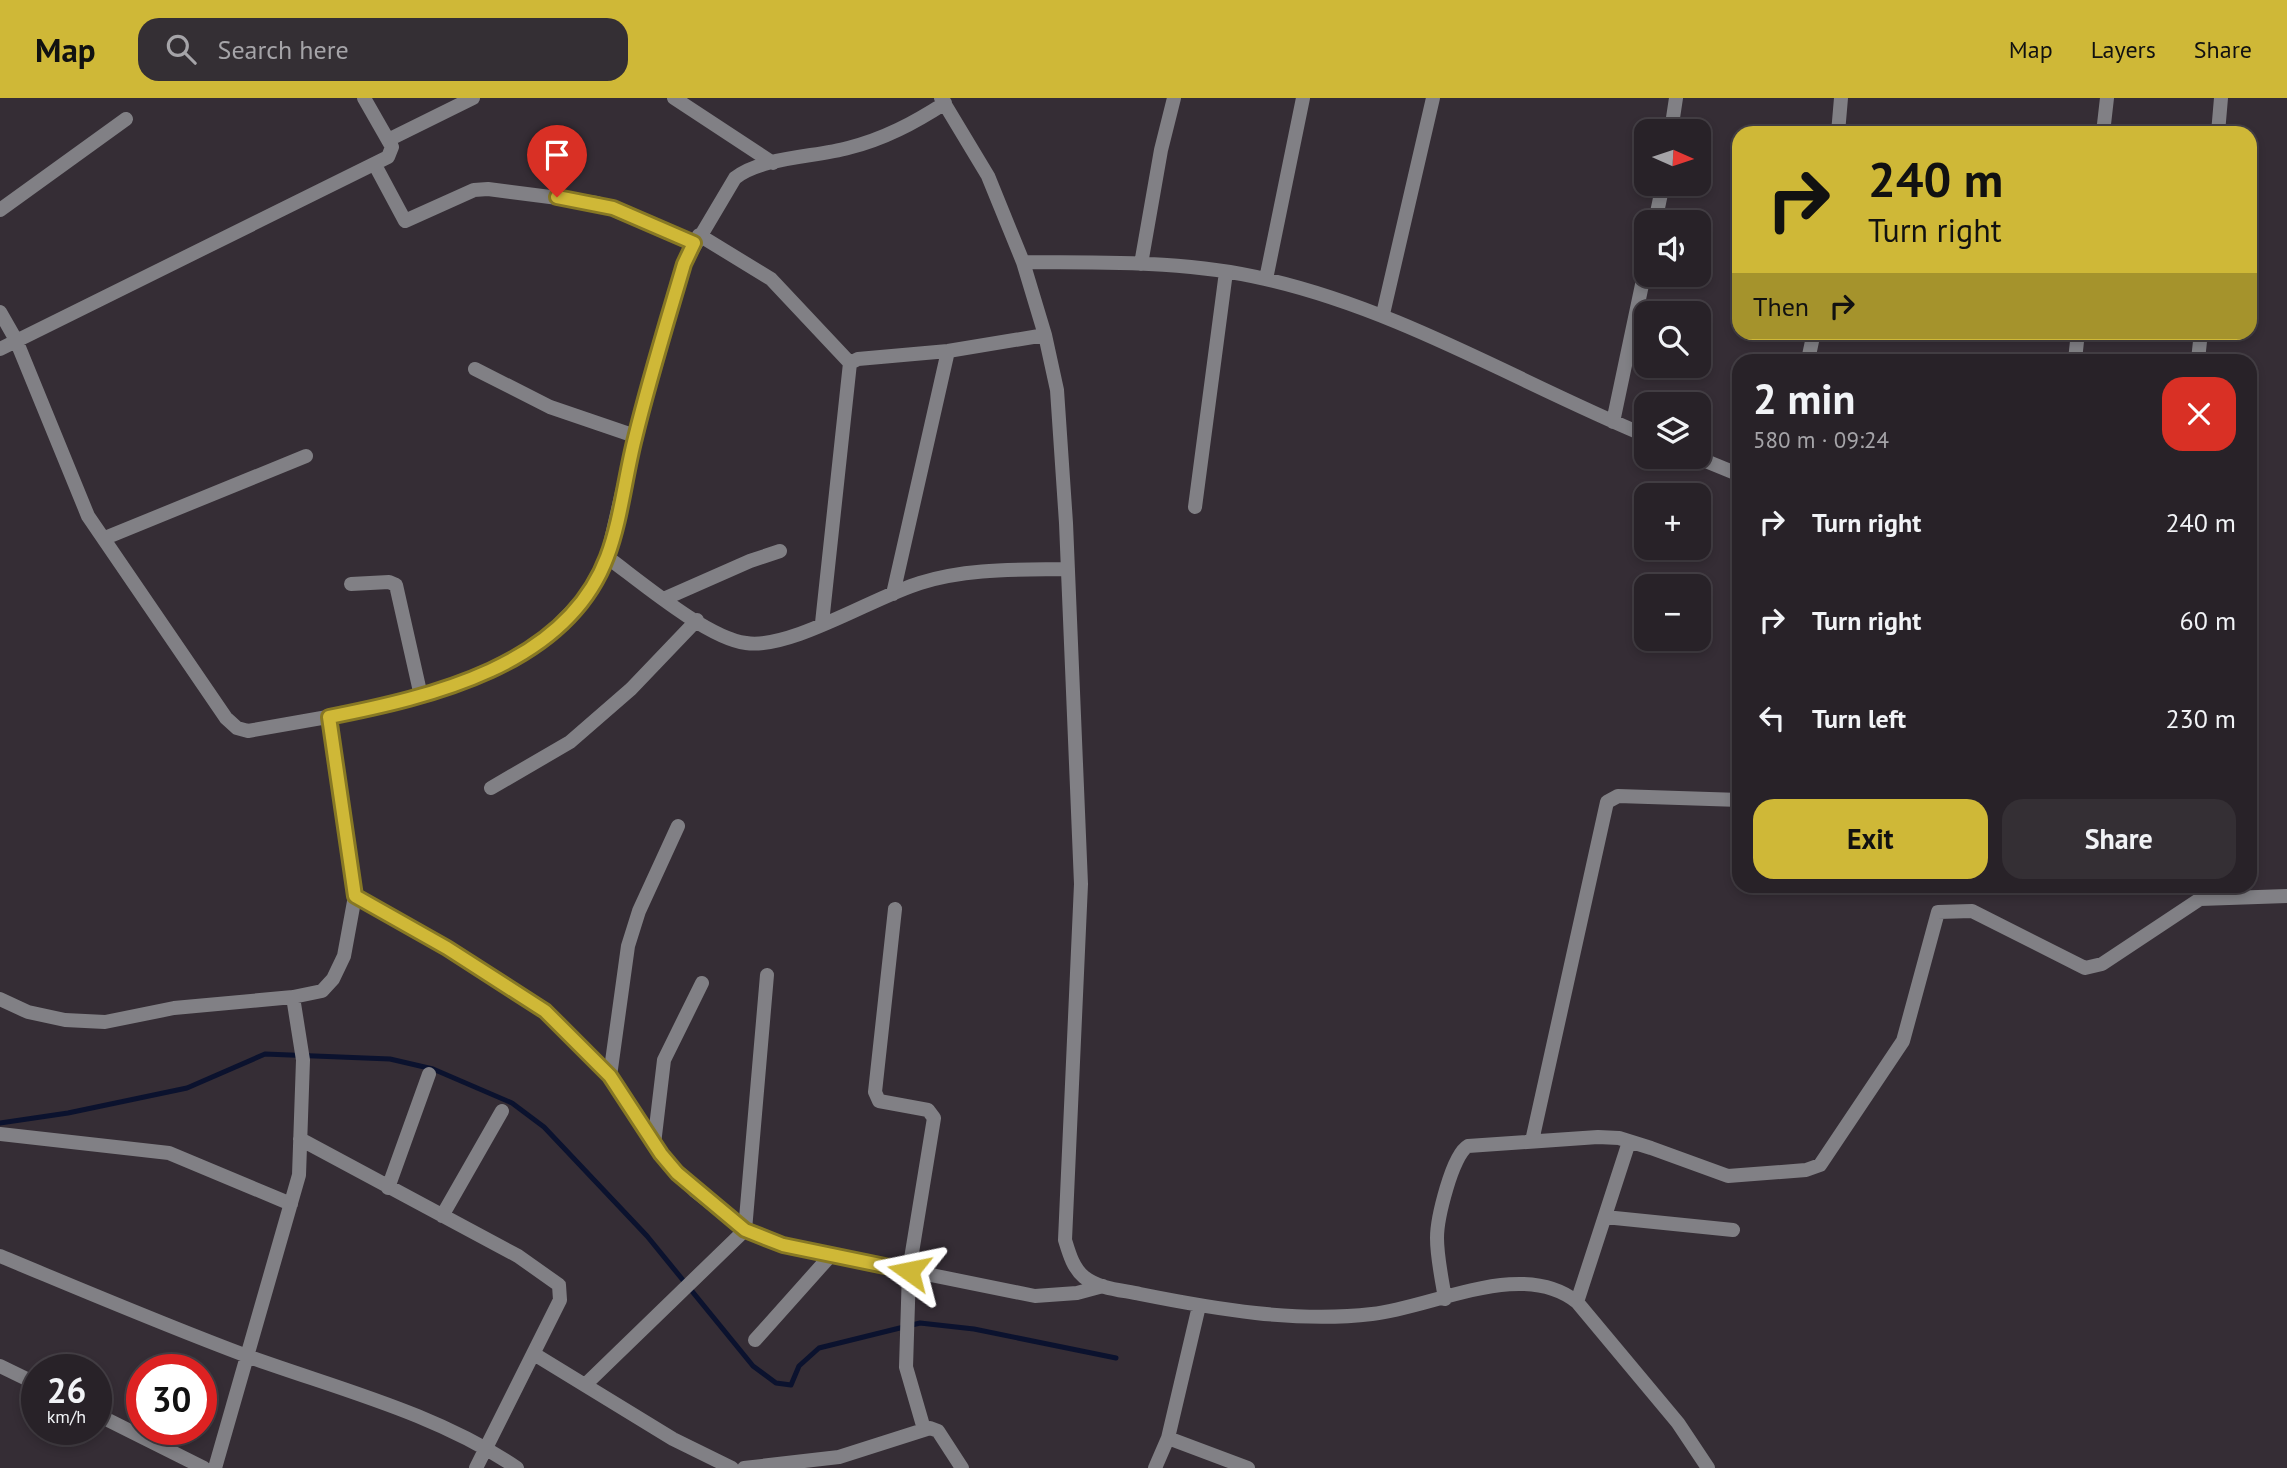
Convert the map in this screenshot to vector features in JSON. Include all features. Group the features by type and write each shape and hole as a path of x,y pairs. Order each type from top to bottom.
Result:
{"street":[{"path":"0,349 374,165 392,152 364,98"},
{"path":"388,140 473,98"},
{"path":"674,98 773,163"},
{"path":"1141,264 1161,150 1174,98"},
{"path":"1266,279 1303,98"},
{"path":"1383,314 1433,98"},
{"path":"1673,119 1676,98"},
{"path":"1839,126 1841,98"},
{"path":"2104,126 2108,98"},
{"path":"2219,126 2221,98"},
{"path":"0,313 16,340 89,516 226,718 237,728 248,731 329,717 421,696 487,673 547,637 585,597 607,558 635,436 684,264 696,239 735,178 746,171 773,163 878,140 908,127 943,101 988,176 1023,262 1045,335 1056,390 1068,569 1081,884 1065,1240 1071,1259 1084,1276 1102,1286 1199,1306 1308,1317 1375,1314 1507,1285 1537,1283 1562,1290 1577,1302 1678,1423 1708,1468"},
{"path":"0,210 126,119"},
{"path":"374,165 405,221 474,190 488,189 597,203 696,239 771,279 850,363 822,623"},
{"path":"1023,262 1141,264 1226,272 1266,279 1383,314 1634,431"},
{"path":"1195,507 1226,272"},
{"path":"1613,422 1642,287"},
{"path":"850,363 858,359 948,351 1045,335"},
{"path":"893,594 948,351"},
{"path":"475,369 550,407 635,436"},
{"path":"105,538 306,456"},
{"path":"1711,463 1732,472"},
{"path":"666,598 750,561 780,551"},
{"path":"607,558 719,636 747,643 775,642 920,583 963,572 1068,569"},
{"path":"351,584 389,582 396,585 421,696"},
{"path":"491,788 570,742 631,689 697,620"},
{"path":"0,999 28,1012 65,1020 106,1022 174,1008 293,997 322,991 333,979 344,956 355,896 329,717"},
{"path":"1532,1141 1607,802 1618,796 1732,800"},
{"path":"610,1076 628,946 639,911 678,826"},
{"path":"355,896 447,948 545,1011 610,1076 654,1144 695,1191 745,1230 783,1245 1035,1296 1077,1293 1102,1286"},
{"path":"1445,1299 1437,1246 1437,1225 1457,1156 1468,1146 1598,1137 1629,1142 1728,1177 1806,1170 1820,1165 1901,1045 1938,912 1972,911 2085,968 2102,964 2200,899 2287,896"},
{"path":"895,909 875,1092 879,1101 928,1110 934,1118 909,1271 906,1367 925,1429"},
{"path":"585,1385 745,1230 767,975"},
{"path":"654,1144 664,1060 702,983"},
{"path":"215,1468 299,1175 303,1056 293,997"},
{"path":"388,1188 429,1074"},
{"path":"442,1216 502,1111"},
{"path":"0,1134 161,1151 291,1205"},
{"path":"300,1139 518,1256 559,1285 560,1300 476,1468"},
{"path":"1577,1302 1629,1142"},
{"path":"1605,1217 1733,1230"},
{"path":"755,1340 831,1255"},
{"path":"0,1256 246,1356 382,1403 487,1448 517,1468"},
{"path":"1155,1468 1168,1438 1199,1306"},
{"path":"534,1354 673,1439 732,1468"},
{"path":"0,1366 21,1376"},
{"path":"112,1422 204,1468"},
{"path":"744,1468 839,1457 925,1429 938,1432 962,1468"},
{"path":"1168,1438 1248,1468"}],"waterway":[{"path":"0,1123 68,1113 187,1088 265,1054 390,1059 433,1069 512,1103 544,1127 647,1236 753,1366 776,1383 791,1385 799,1366 819,1348 920,1323 974,1329 1116,1358"}],"route":[{"path":"557,197 613,208 694,243 684,264 635,436 607,558 585,597 547,637 487,673 438,692 329,717 355,896 447,948 545,1011 610,1076 661,1154 677,1173 695,1191 745,1230 783,1245 909,1271"}]}
